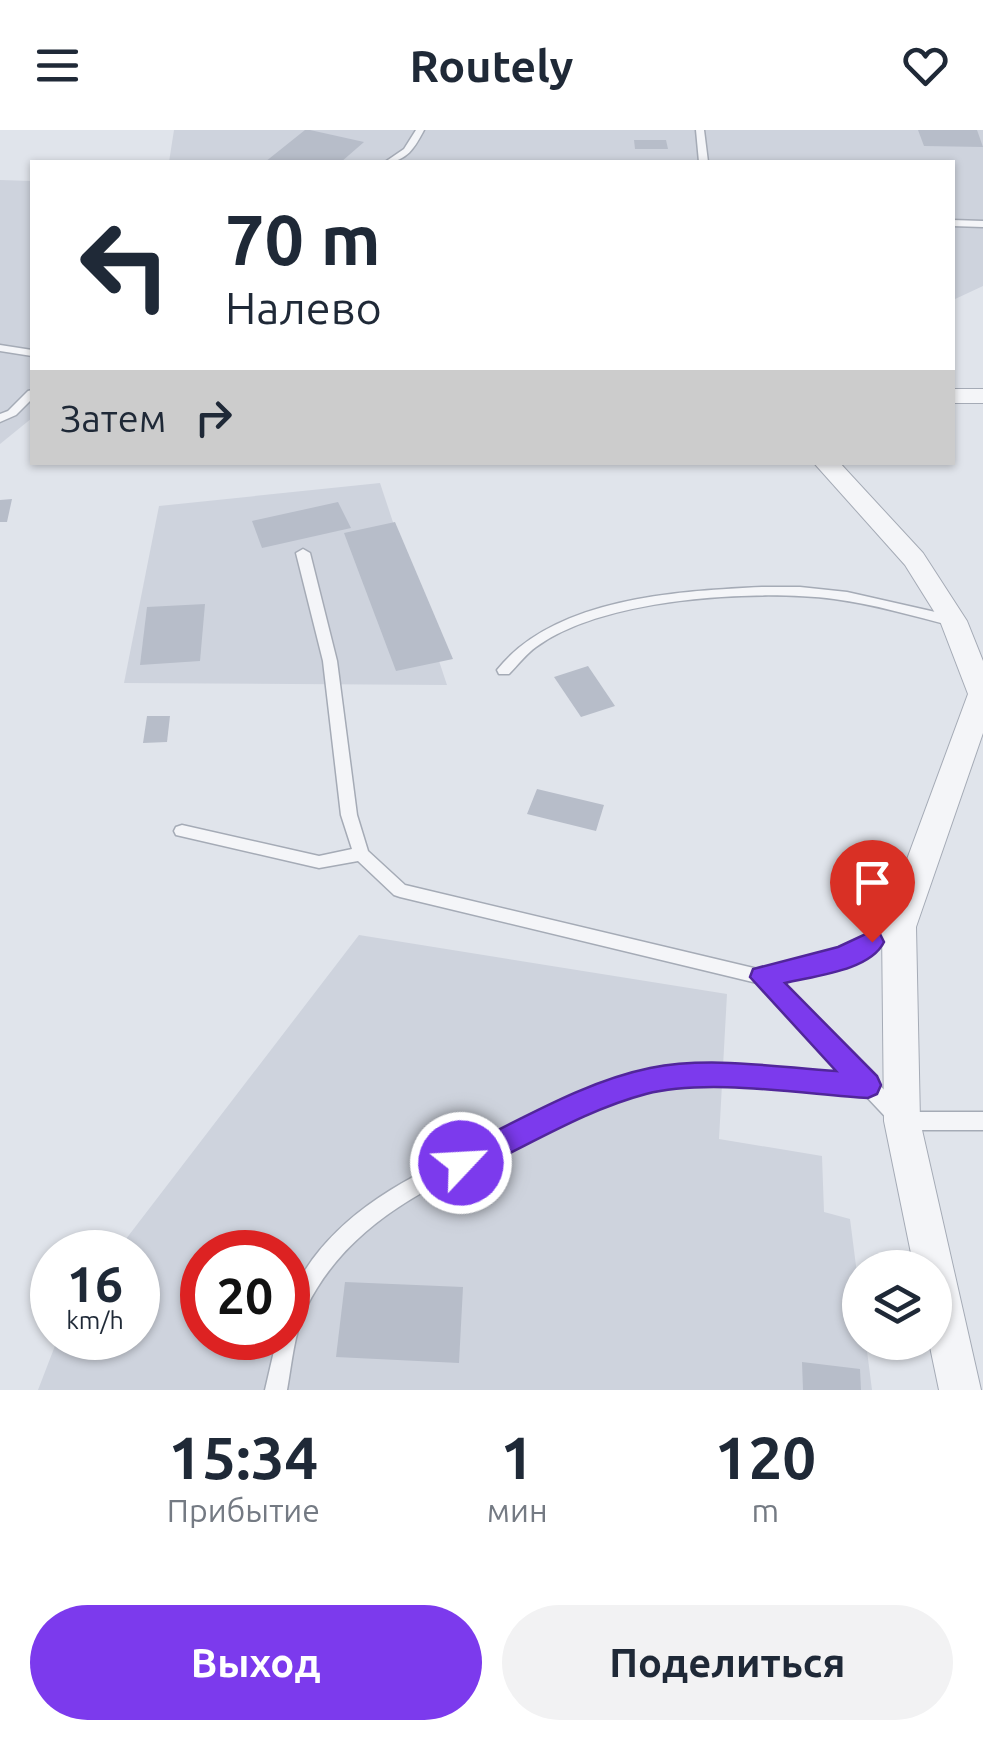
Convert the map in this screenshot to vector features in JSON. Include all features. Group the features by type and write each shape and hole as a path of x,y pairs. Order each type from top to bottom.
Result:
{"street":[{"path":"955,396 983,396"},
{"path":"828,465 914,559 953,621 983,692 899,927 902,1122 930,1250"},
{"path":"952,1353 960,1390"}],"lane":[{"path":"392,160 408,151 420,130"},
{"path":"700,130 704,160"},
{"path":"955,223 983,224"},
{"path":"0,348 30,353"},
{"path":"0,418 30,394"},
{"path":"302,554 330,662 349,814 361,854 400,890 762,977 844,957 899,927"},
{"path":"504,670 533,642 575,622 651,602 744,589 833,594 953,621"},
{"path":"182,831 320,862 361,854"},
{"path":"762,977 902,1122 983,1122"},
{"path":"310,1282 356,1221 392,1195 600,1097 648,1081 695,1075 868,1085"},
{"path":"276,1390 282,1360"}],"shaded area":[{"path":"174,130 983,130 983,286 955,299 955,160 169,160"},
{"path":"0,180 30,181 30,420 0,444"},
{"path":"380,483 447,685 124,683 159,506"},
{"path":"359,935 727,994 719,1139 822,1156 824,1212 850,1219 854,1250 842,1250 842,1360 868,1360 872,1390 38,1390 50,1360 160,1360 160,1230 133,1230"}],"building":[{"path":"305,130 364,142 343,160 268,160"},
{"path":"918,130 977,130 983,147 924,146"},
{"path":"634,140 666,140 668,149 635,149"},
{"path":"12,499 7,522 0,522 0,500"},
{"path":"338,502 351,528 262,548 252,521"},
{"path":"395,522 453,659 396,671 344,533"},
{"path":"205,604 200,661 140,665 147,607"},
{"path":"588,666 615,706 581,717 554,677"},
{"path":"147,716 170,716 167,742 143,743"},
{"path":"537,789 604,805 596,831 527,814"},
{"path":"345,1282 463,1287 459,1363 336,1357"},
{"path":"802,1362 860,1369 861,1390 803,1390"}],"route":[{"path":"461,1163 600,1097 648,1081 695,1075 868,1085 762,977 844,957 872,942"}]}
